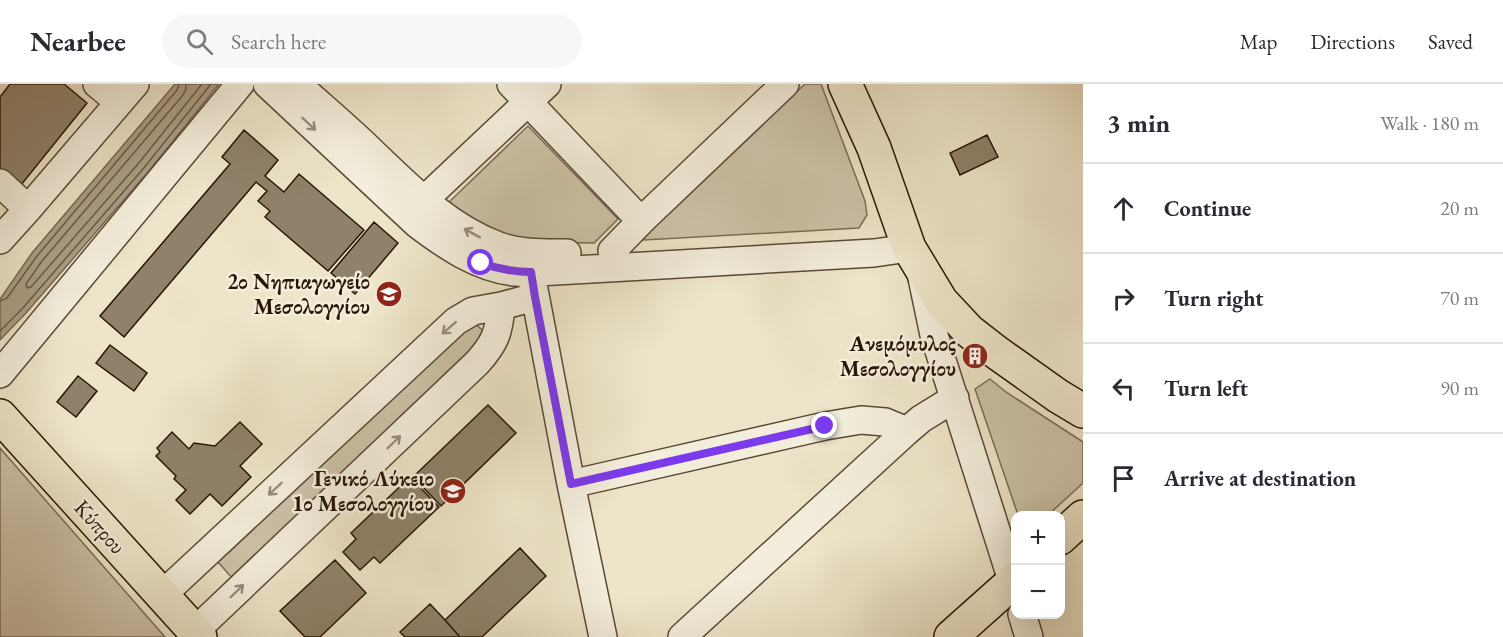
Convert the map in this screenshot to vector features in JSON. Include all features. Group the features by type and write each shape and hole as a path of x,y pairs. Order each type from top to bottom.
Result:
{"main road":[{"path":"845,84 874,148 911,249 941,301 969,330 996,352 1083,411"},
{"name":"Κύπρου","path":"0,416 197,634"},
{"path":"1065,533 1083,517"},
{"path":"951,637 1011,587"}],"street":[{"path":"0,240 127,93 97,84"},
{"path":"0,374 240,84"},
{"path":"267,84 407,214 442,242 492,267 531,274 911,249"},
{"path":"297,84 424,200 445,217 499,246 531,274 603,637"},
{"path":"612,251 640,221 785,84"},
{"path":"424,200 528,90 640,221"},
{"path":"0,183 28,209"},
{"path":"162,595 446,330 473,311 501,306 531,274 612,251 867,237 911,249"},
{"path":"911,249 934,335 1011,575"},
{"path":"197,634 477,363 495,339 500,323 501,306"},
{"path":"682,637 907,431 921,419 955,398"},
{"path":"571,484 825,426 861,420 885,422 907,431"},
{"path":"1023,619 1029,637"}],"shaded area":[{"path":"805,84 821,84 865,201 867,215 859,228 644,240 645,235"},
{"path":"528,126 618,219 594,243 534,242 500,237 446,205"},
{"path":"474,325 483,331 483,335 474,346 232,578 218,562 460,332"},
{"path":"990,379 1083,442 1083,483 1052,511 1017,511 975,389"},
{"path":"0,448 165,637 0,637"}],"water":[{"path":"175,84 219,84 148,172 0,340 0,299 32,253"}],"building":[{"path":"10,84 64,84 87,103 17,190 0,176 0,97"},
{"path":"244,130 278,160 265,176 284,192 299,174 364,230 328,271 265,217 270,211 258,201 267,191 256,182 124,337 100,316 230,164 222,157"},
{"path":"987,135 998,157 960,175 950,153"},
{"path":"374,222 398,243 355,294 331,273"},
{"path":"110,345 147,373 134,391 96,363"},
{"name":"Ανεμόμυλος Μεσολογγίου","path":"970,351 982,360 979,364 969,363 967,358"},
{"path":"78,376 97,391 76,417 57,402"},
{"path":"488,405 516,433 441,506 413,477"},
{"path":"240,422 262,444 240,466 251,477 222,506 210,494 190,514 176,500 186,490 156,456 160,452 157,448 172,432 189,449 194,443 215,446"},
{"path":"410,477 439,507 380,563 374,557 360,570 343,552 356,539 351,533"},
{"path":"520,548 546,576 482,637 460,637 445,620"},
{"path":"335,560 366,593 320,637 305,637 280,611"},
{"path":"430,604 460,637 405,637 400,632"}],"place":[{"name":"2ο Νηπιαγωγείο Μεσολογγίου","path":"389,294"},
{"name":"Ανεμόμυλος Μεσολογγίου","path":"975,356"},
{"name":"Γενικό Λύκειο 1ο Μεσολογγίου","path":"453,491"}],"route":[{"path":"481,263 503,270 531,272 571,484 825,426"}]}
